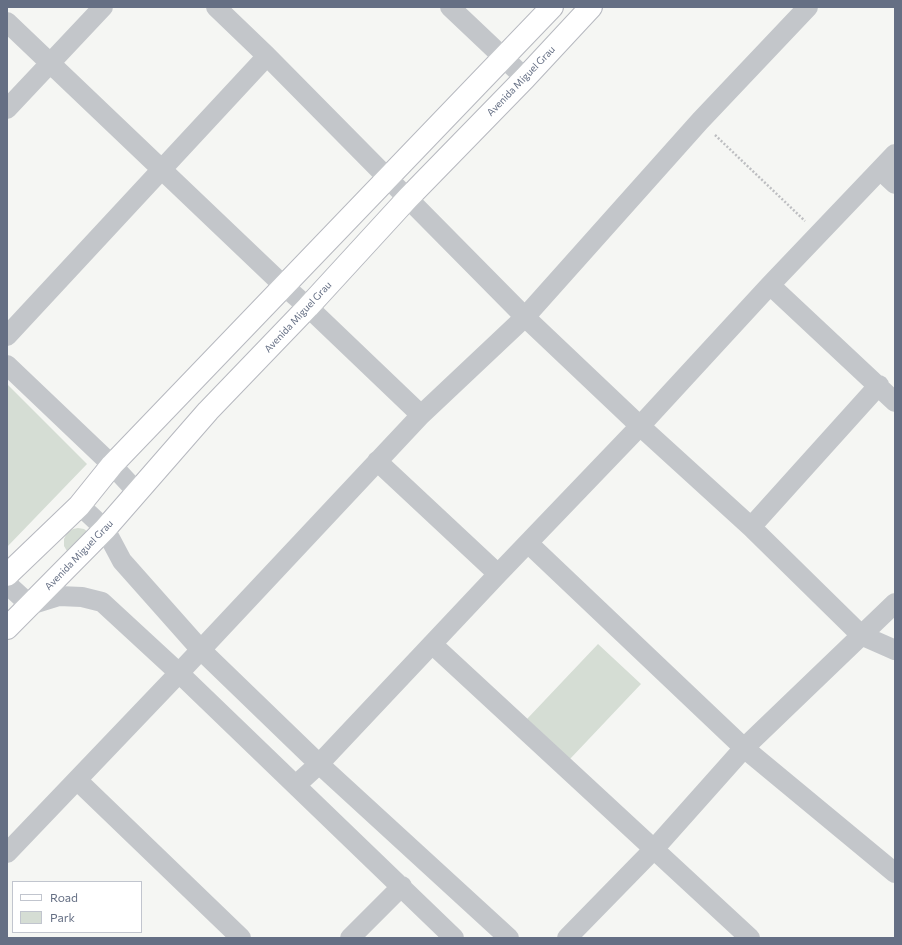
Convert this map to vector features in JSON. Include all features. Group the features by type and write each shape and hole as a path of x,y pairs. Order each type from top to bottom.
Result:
{"street":[{"path":"7,109 103,7"},
{"path":"216,7 267,56 525,317 640,426 751,527 861,635 895,650"},
{"path":"450,7 525,78"},
{"path":"7,576 79,506 112,465 552,7"},
{"name":"Avenida Miguel Grau","path":"7,628 104,529 208,411 308,307 408,198 525,78 591,7"},
{"path":"7,853 201,650 421,415 525,317 700,120 808,7"},
{"path":"7,22 161,170 421,415"},
{"path":"7,336 267,56"},
{"path":"296,785 319,764 640,426 770,285 895,154"},
{"path":"880,170 895,184"},
{"path":"770,285 879,385 895,402"},
{"path":"7,365 112,465 137,492"},
{"path":"751,527 879,385"},
{"path":"377,461 498,574"},
{"path":"79,506 104,529 122,561 201,650 319,764 509,938"},
{"path":"528,543 744,748 895,873"},
{"path":"7,584 30,605 59,596 82,597 102,602 179,673 402,886 454,938"},
{"path":"567,938 654,849 744,748 895,603"},
{"path":"432,644 750,938"},
{"path":"77,780 242,938"},
{"path":"350,938 402,886"}],"path":[{"path":"700,120 819,234"}],"green space":[{"path":"7,384 87,464 7,547"},
{"path":"78,528 84,529 88,532 70,554 64,546 64,539 67,533"},
{"path":"598,644 641,684 570,759 527,719"}]}
